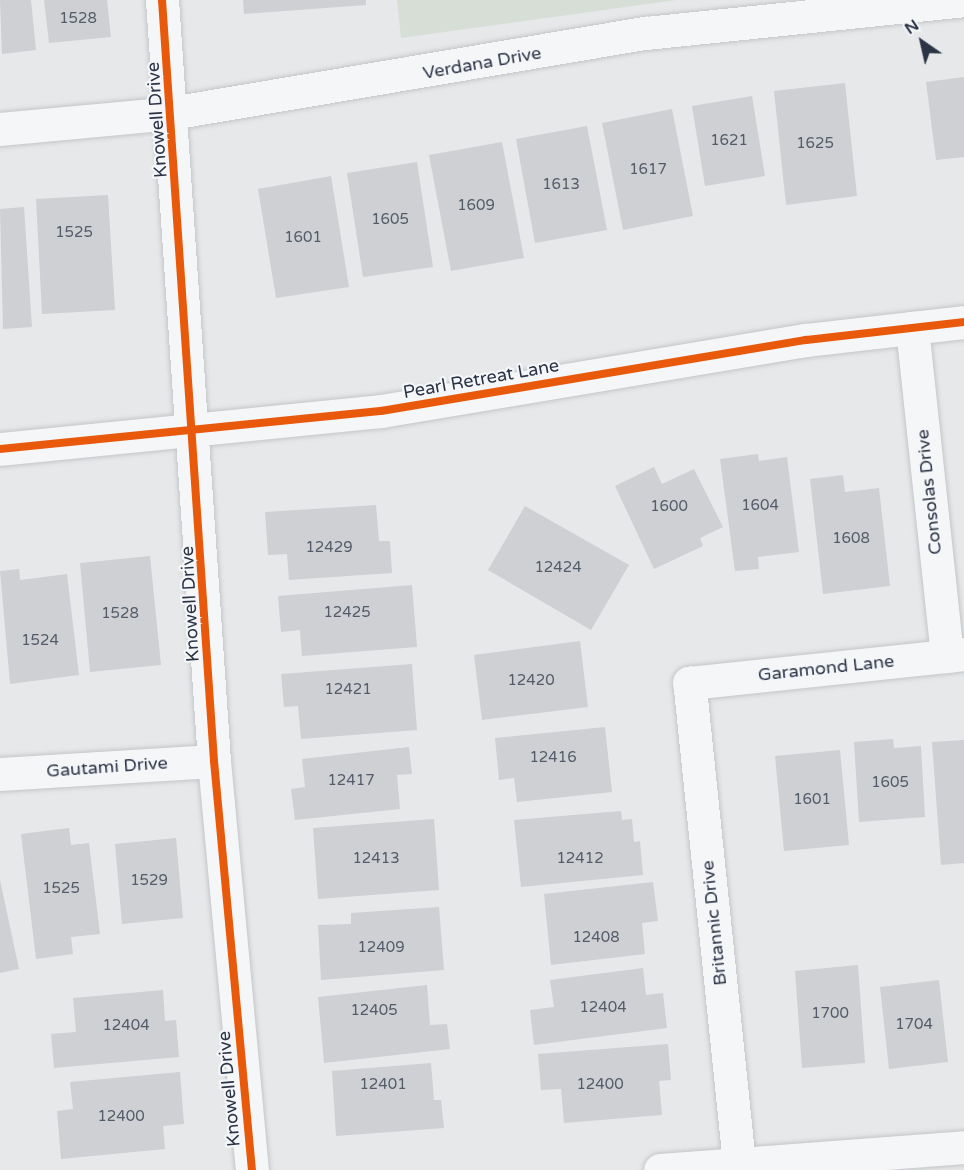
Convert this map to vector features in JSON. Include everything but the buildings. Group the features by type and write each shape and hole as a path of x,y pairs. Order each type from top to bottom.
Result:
{"street":[{"name":"Knowell Drive","path":"162,0 195,432 214,761 252,1170"},
{"name":"Verdana Drive","path":"0,129 171,113 646,33 964,0"},
{"name":"Pearl Retreat Lane","path":"0,449 195,432 381,411 806,340 964,322"},
{"name":"Consolas Drive","path":"912,328 955,655"},
{"name":"Garamond Lane","path":"689,683 955,655"},
{"name":"Britannic Drive","path":"689,683 740,1163"},
{"name":"Gautami Drive","path":"0,774 214,761"},
{"path":"660,1170 964,1147"}],"shaded area":[{"path":"397,0 676,0 401,38"}],"cycle path":[{"path":"162,0 214,761 252,1170"},
{"path":"0,449 381,411 806,340 964,322"}]}
